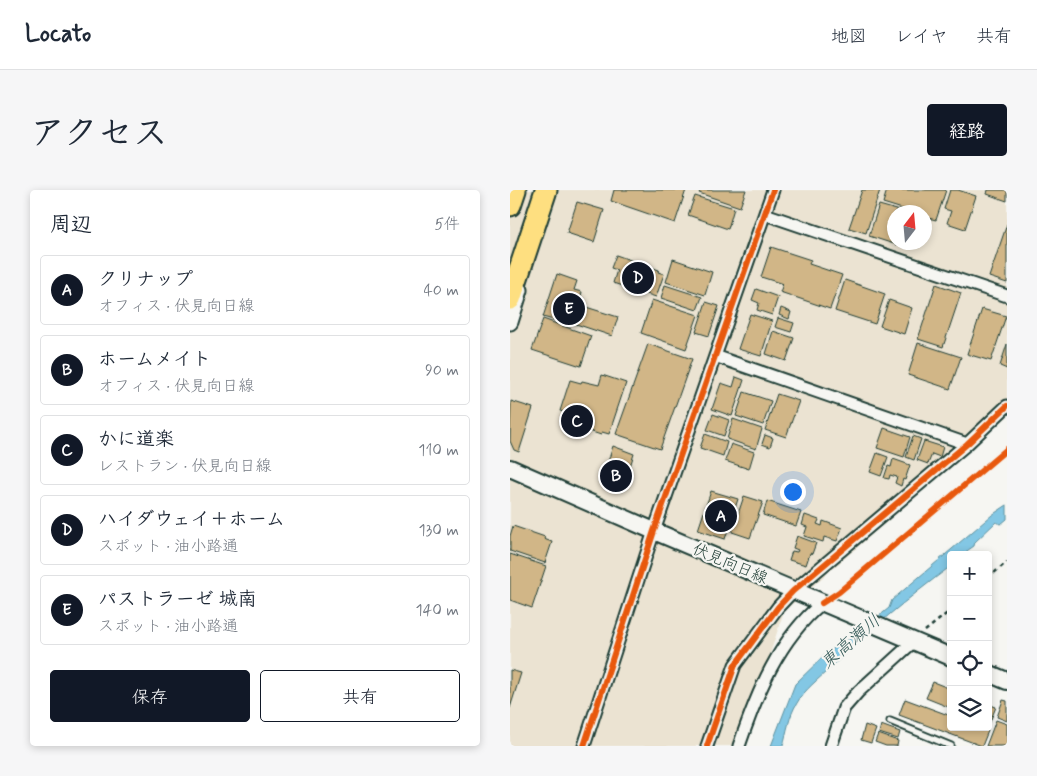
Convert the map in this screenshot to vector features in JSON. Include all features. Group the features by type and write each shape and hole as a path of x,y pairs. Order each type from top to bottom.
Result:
{"highway":[{"path":"510,205 515,190"},
{"path":"510,256 533,190"},
{"path":"510,299 546,190"}],"main road":[{"name":"伏見向日線","path":"510,468 947,655"},
{"path":"992,675 1007,681"}],"street":[{"path":"510,322 555,190"},
{"path":"584,746 654,531 773,190"},
{"path":"765,214 1007,296"},
{"path":"715,356 968,444"},
{"path":"708,746 735,665 793,591 968,444 1007,406"},
{"path":"739,746 770,669 789,638 808,615 822,603"},
{"path":"831,746 844,708 908,640"}],"lane":[{"path":"890,721 951,746"}],"path":[{"path":"992,575 1007,562"},
{"path":"908,640 947,613"}],"shaded area":[{"path":"510,190 1007,190 1007,417 784,611 740,746 510,746"}],"water":[{"path":"1007,505 1007,519 1001,524 996,522 975,542 974,546 967,551 950,551 992,515"},
{"name":"東高瀬川","path":"947,553 947,569 873,629 808,689 794,708 783,746 771,746 795,684 828,652 853,637 889,608 892,600"}],"building":[{"path":"614,190 686,190 675,223 611,201"},
{"path":"701,190 746,190 740,207 699,193"},
{"path":"862,190 880,190 866,233 849,228"},
{"path":"887,190 946,190 936,220 932,219 932,205 889,205 883,203"},
{"path":"950,190 958,190 976,196 965,229 947,223 951,211 944,209"},
{"path":"988,190 1007,190 1007,201 987,194"},
{"path":"695,196 734,208 728,229 688,215"},
{"path":"577,202 604,210 594,242 567,233"},
{"path":"879,205 887,207 887,242 869,236"},
{"path":"1007,224 1007,283 989,277"},
{"path":"771,247 811,260 809,264 842,275 830,309 780,292 783,284 761,277"},
{"path":"616,255 659,270 658,272 664,274 656,297 613,283 617,270 611,268"},
{"path":"673,259 712,272 705,295 666,282"},
{"path":"557,274 577,281 574,290 582,292 580,299 577,298 576,301 571,300 570,302 618,317 612,336 564,320 565,318 562,317 560,322 543,317"},
{"path":"845,280 885,294 875,324 835,311"},
{"path":"936,284 961,293 943,347 918,339"},
{"path":"665,285 702,297 697,310 661,298"},
{"path":"756,289 778,297 772,315 757,310 759,303 752,300"},
{"path":"652,300 698,315 686,349 641,333"},
{"path":"889,300 912,308 904,334 880,326"},
{"path":"706,302 719,306 709,336 696,332"},
{"path":"781,308 791,312 789,319 779,315"},
{"path":"982,309 1006,316 991,361 967,354"},
{"path":"750,314 772,321 761,356 738,349"},
{"path":"778,318 794,323 791,332 775,327"},
{"path":"543,319 591,336 581,366 532,350"},
{"path":"773,331 794,338 786,361 766,354"},
{"path":"918,343 961,357 950,389 908,375"},
{"path":"648,344 692,359 660,449 616,434"},
{"path":"1007,344 1007,369 1000,366"},
{"path":"602,375 626,383 609,434 602,432 601,435 583,429 586,420 560,411 570,380 599,385"},
{"path":"736,377 744,380 732,416 712,409 721,383 733,387"},
{"path":"744,392 771,401 763,425 736,416"},
{"path":"777,394 799,401 786,437 765,430"},
{"path":"511,401 533,408 519,452 514,450 510,441"},
{"path":"713,414 729,420 724,436 707,430"},
{"path":"733,419 762,429 756,449 727,439"},
{"path":"884,428 910,437 904,457 877,448"},
{"path":"705,434 727,442 723,456 700,448"},
{"path":"765,435 773,438 770,447 762,444"},
{"path":"913,436 921,439 914,460 906,457"},
{"path":"924,441 943,447 940,457 932,454 928,464 917,460"},
{"path":"731,444 754,452 749,469 725,461"},
{"path":"613,446 634,454 622,491 601,484"},
{"path":"877,453 888,457 881,476 870,472"},
{"path":"893,459 910,465 901,486 895,483 897,477 890,475 889,479 884,478 888,466 891,467"},
{"path":"711,491 738,499 725,539 698,530"},
{"path":"744,496 763,502 750,538 732,532"},
{"path":"767,501 801,512 796,526 763,515"},
{"path":"805,515 819,520 817,524 822,526 823,521 842,528 837,541 824,537 823,542 804,536 807,527 802,525"},
{"path":"513,526 545,537 544,539 552,542 545,563 510,551 510,536"},
{"path":"797,536 816,543 806,565 789,560 792,551 797,552 798,550 793,548"},
{"path":"510,554 546,566 532,608 510,600"},
{"path":"510,670 521,673 510,708"},
{"path":"933,682 947,687 947,706 926,698"},
{"path":"905,699 947,715 947,731 988,731 982,746 899,715"},
{"path":"1003,700 1007,701 1007,721 997,717"},
{"path":"992,706 996,707 992,717"},
{"path":"996,720 1007,724 1007,746 986,746"},
{"path":"865,725 876,729 871,743 861,740"},
{"path":"881,725 900,732 898,739 879,733"},
{"path":"878,734 898,741 897,746 886,746 875,742"}],"cycle path":[{"path":"584,746 654,531 773,190"},
{"path":"707,746 735,665 778,607 793,591 967,444 1007,406"},
{"path":"822,603 839,592 1007,449"}],"place":[{"name":"ハイダウェイ＋ホーム","path":"638,278"},
{"name":"パストラーゼ 城南","path":"569,309"},
{"name":"かに道楽","path":"577,421"},
{"name":"ホームメイト","path":"616,476"},
{"name":"クリナップ","path":"721,516"}]}
